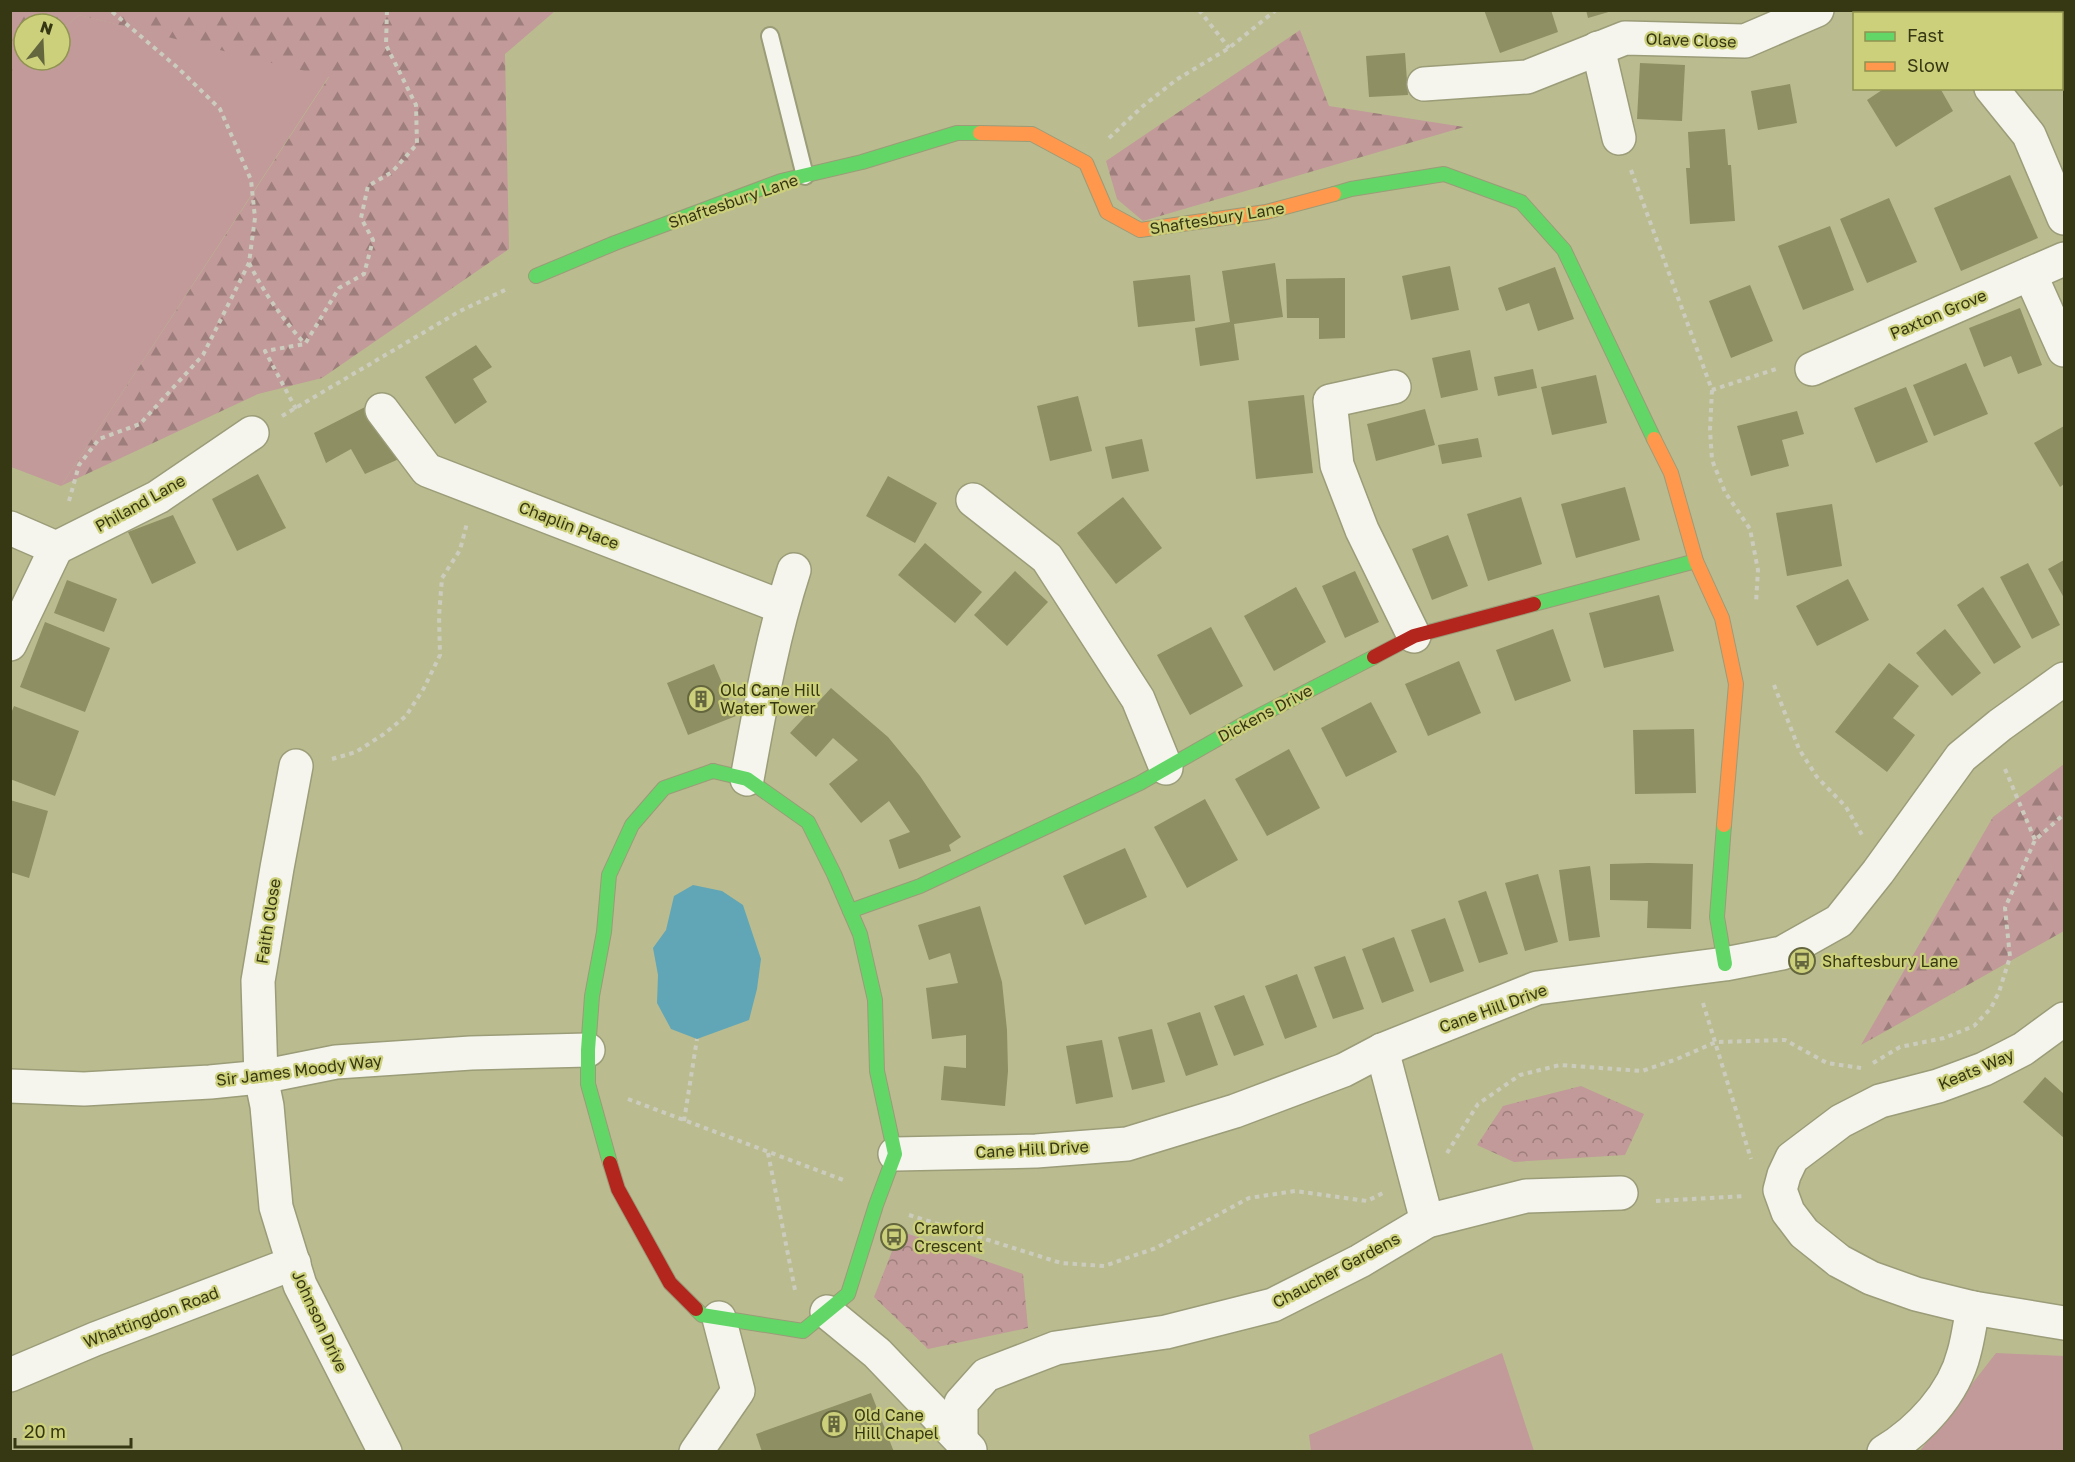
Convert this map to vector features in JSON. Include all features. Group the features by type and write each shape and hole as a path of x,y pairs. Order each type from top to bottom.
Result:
{"street":[{"name":"Olave Close","path":"1424,84 1527,77 1625,38 1744,41 1816,10"},
{"path":"1598,48 1619,138"},
{"path":"1993,90 2029,135 2064,218"},
{"name":"Shaftesbury Lane","path":"536,276 781,181 862,162 957,133 1032,134 1086,163 1107,212 1140,230 1266,212 1352,189 1444,174 1521,202 1564,250 1569,260 1671,473 1696,561 1722,618 1736,684 1717,917 1725,964"},
{"name":"Paxton Grove","path":"1812,369 2064,258"},
{"path":"2030,274 2064,350"},
{"path":"1394,387 1330,401 1337,465 1362,530 1414,636"},
{"name":"Chaplin Place","path":"382,410 428,470 782,607"},
{"name":"Philand Lane","path":"56,548 158,497 252,433"},
{"path":"973,500 1047,558 1138,699 1167,768"},
{"path":"10,528 56,548 10,644"},
{"name":"Dickens Drive","path":"850,911 920,886 1140,783 1249,721 1414,636 1696,561"},
{"path":"747,779 769,660 794,570"},
{"name":"Cane Hill Drive","path":"895,1154 1036,1151 1127,1144 1235,1111 1344,1070 1382,1050 1538,988 1725,964 1782,953 1839,921 1884,864 1961,757 2064,679"},
{"name":"Faith Close","path":"261,1077 258,981 276,868 296,766"},
{"path":"815,1322 848,1294 895,1154 877,1071 875,1000 860,934 834,873 808,822 747,779 713,771 664,788 632,825 609,875 604,932 592,996 588,1084 600,1133 618,1189 669,1282 702,1316 815,1322 877,1353 966,1446"},
{"name":"Keats Way","path":"1780,1190 1784,1174 1792,1158 1841,1121 1880,1101 1938,1086 1984,1069 2023,1049 2064,1018"},
{"name":"Sir James Moody Way","path":"10,1086 84,1089 261,1077 336,1062 471,1053 588,1050"},
{"path":"1382,1050 1414,1180 1427,1221"},
{"name":"Johnson Drive","path":"261,1077 267,1106 276,1207 300,1285 385,1452"},
{"path":"1780,1190 1788,1212 1804,1233 1839,1261 1871,1278 1916,1294 1973,1308 2064,1323"},
{"name":"Chaucher Gardens","path":"966,1446 961,1403 986,1375 1056,1348 1166,1332 1273,1305 1360,1261 1427,1221 1526,1196 1621,1193"},
{"name":"Whattingdon Road","path":"10,1375 105,1335 294,1263"},
{"path":"1884,1452 1898,1444 1919,1425 1952,1383 1964,1354 1973,1308"},
{"path":"696,1452 738,1392 719,1318"}],"lane":[{"path":"770,36 805,176"}],"path":[{"path":"56,548 79,465 99,439 140,424 203,355 249,263 255,218 251,180 220,109 178,68 110,10"},
{"path":"296,409 265,351 304,344 339,288 364,274 373,240 361,218 368,186 393,172 417,144 416,105 386,45 387,10"},
{"path":"1199,10 1229,48"},
{"path":"1086,163 1143,106 1176,80 1229,48 1276,10"},
{"path":"1619,138 1712,390 1710,430 1712,460 1725,492 1750,529 1758,570 1756,612"},
{"path":"249,263 275,309 304,344"},
{"path":"252,433 460,311 536,276"},
{"path":"1712,390 1775,369 1812,369"},
{"path":"296,766 356,753 406,716 424,688 440,655 439,616 442,578 460,550 478,489"},
{"path":"1770,675 1799,749 1817,777 1846,807 1884,864"},
{"path":"1990,733 2035,840"},
{"path":"588,1084 848,1182 876,1205 1061,1263 1104,1266 1156,1248 1249,1198 1295,1191 1367,1201 1414,1180 1447,1154 1478,1104 1520,1075 1560,1065 1642,1071 1716,1042 1785,1040 1827,1063 1864,1069 1900,1047 1944,1038 1974,1026 1991,1008 1999,992 2010,957 2005,908 2035,840 2064,814"},
{"path":"1692,968 1753,1164 1780,1190"},
{"path":"684,1121 697,1039"},
{"path":"767,1152 815,1322"},
{"path":"1621,1193 1634,1202 1730,1198 1780,1190"}],"green space":[{"path":"11,10 555,11 505,54 509,249 322,378 258,394 61,486 329,77 79,15 72,21 72,12 12,12 11,72"},
{"path":"79,15 329,76 61,486 11,467 10,72 72,72 72,21"},
{"path":"1300,30 1329,106 1464,127 1143,221 1117,199 1106,161"},
{"path":"2064,764 2064,931 1861,1045 1993,817"},
{"path":"1581,1086 1644,1114 1625,1155 1514,1162 1477,1145 1503,1106"},
{"path":"900,1231 1023,1274 1028,1328 928,1349 874,1297"},
{"path":"1502,1353 1534,1451 1311,1451 1309,1435"},
{"path":"1996,1353 2064,1356 2064,1451 1919,1452"}],"water":[{"path":"693,885 722,891 743,905 761,959 757,989 749,1020 697,1039 671,1029 657,1003 658,975 653,948 666,930 674,896"}],"building":[{"path":"1484,10 1551,10 1558,32 1500,53"},
{"path":"1586,10 1612,10 1612,11 1588,18"},
{"path":"1976,10 2020,10 2018,12 1977,12"},
{"path":"2064,17 2063,77 2063,18"},
{"path":"1405,53 1408,95 1369,97 1366,56"},
{"path":"1640,63 1685,65 1682,121 1637,119"},
{"path":"1790,84 1797,123 1758,130 1751,91"},
{"path":"1882,90 1941,90 1953,111 1896,147 1867,100"},
{"path":"1725,129 1728,165 1731,165 1735,221 1690,224 1686,168 1690,168 1688,132"},
{"path":"2010,175 2038,238 1961,271 1934,208"},
{"path":"1889,198 1917,262 1867,283 1840,219"},
{"path":"1830,226 1854,290 1803,310 1778,246"},
{"path":"1275,263 1283,317 1234,324 1239,360 1200,366 1195,328 1230,322 1222,271"},
{"path":"1450,266 1459,310 1411,320 1402,276"},
{"path":"1555,267 1574,319 1538,331 1529,303 1506,311 1498,288"},
{"path":"1190,275 1195,321 1138,327 1133,281"},
{"path":"1345,278 1345,338 1319,339 1319,318 1287,318 1286,279"},
{"path":"1750,285 1773,341 1731,358 1709,301"},
{"path":"2020,308 2042,365 2018,374 2011,356 1984,367 1969,328"},
{"path":"476,345 492,367 473,379 487,402 455,424 425,377"},
{"path":"1470,350 1478,390 1441,398 1432,358"},
{"path":"1966,363 1988,414 1934,436 1913,385"},
{"path":"1533,369 1537,388 1498,396 1494,377"},
{"path":"1596,375 1607,423 1552,435 1541,387"},
{"path":"1906,387 1928,442 1876,463 1854,408"},
{"path":"1304,395 1313,473 1256,479 1248,401"},
{"path":"1078,396 1092,451 1050,461 1037,406"},
{"path":"369,405 399,459 365,474 351,449 326,463 314,433"},
{"path":"1425,409 1435,445 1376,461 1367,424"},
{"path":"1797,411 1804,434 1782,440 1789,466 1751,476 1737,426"},
{"path":"2064,426 2064,484 2060,487 2034,443"},
{"path":"1478,438 1482,457 1442,464 1438,445"},
{"path":"1142,439 1149,471 1112,479 1105,447"},
{"path":"258,474 286,528 237,551 212,499"},
{"path":"888,476 937,503 915,543 866,516"},
{"path":"1625,487 1640,540 1576,558 1561,504"},
{"path":"1123,497 1162,548 1116,584 1077,533"},
{"path":"1521,497 1542,564 1488,581 1467,514"},
{"path":"1832,504 1842,566 1787,576 1776,513"},
{"path":"173,515 196,563 152,584 128,532"},
{"path":"1448,535 1468,586 1432,600 1412,549"},
{"path":"925,543 982,592 955,623 898,575"},
{"path":"2064,560 2064,598 2048,569"},
{"path":"2028,563 2060,625 2032,639 2000,577"},
{"path":"1015,571 1048,602 1007,646 974,615"},
{"path":"1355,571 1379,622 1345,638 1322,586"},
{"path":"1848,579 1869,620 1817,646 1796,606"},
{"path":"67,580 117,599 104,632 54,613"},
{"path":"1296,587 1326,642 1274,671 1244,616"},
{"path":"1983,587 2021,647 1994,664 1957,605"},
{"path":"1659,595 1674,651 1604,668 1589,613"},
{"path":"45,622 110,648 85,712 20,687"},
{"path":"1211,627 1243,686 1190,715 1157,655"},
{"path":"1553,629 1571,681 1515,701 1496,650"},
{"path":"1945,629 1981,673 1952,696 1916,653"},
{"path":"1459,661 1481,713 1428,736 1405,684"},
{"path":"1889,663 1919,686 1893,718 1915,735 1887,772 1835,732"},
{"name":"Old Cane Hill Water Tower","path":"714,664 736,716 688,735 667,683"},
{"path":"831,688 888,737 920,776 961,837 949,845 951,851 899,869 889,840 910,832 889,801 861,823 829,784 858,760 833,738 816,757 790,733"},
{"path":"1371,702 1397,752 1346,777 1321,728"},
{"path":"14,706 79,731 55,796 10,779 10,716"},
{"path":"1694,729 1696,793 1635,794 1633,730"},
{"path":"1289,749 1320,808 1267,836 1235,779"},
{"path":"1205,799 1238,860 1187,888 1154,827"},
{"path":"10,800 48,811 29,878 10,872"},
{"path":"1125,848 1147,897 1085,925 1063,876"},
{"path":"1610,864 1693,864 1691,929 1647,928 1648,901 1610,900"},
{"path":"1590,866 1600,937 1569,941 1559,870"},
{"path":"1538,874 1558,942 1525,951 1505,883"},
{"path":"1486,891 1508,954 1479,963 1458,901"},
{"path":"980,906 1002,982 1008,1071 1005,1106 941,1100 944,1066 966,1068 966,1035 932,1039 926,988 958,983 950,953 929,960 918,925"},
{"path":"1445,918 1464,971 1430,983 1411,930"},
{"path":"1394,937 1414,991 1382,1003 1362,949"},
{"path":"1345,956 1364,1009 1333,1019 1314,967"},
{"path":"1297,974 1317,1027 1285,1039 1265,986"},
{"path":"1244,995 1264,1045 1234,1056 1214,1006"},
{"path":"1200,1012 1218,1065 1186,1076 1167,1023"},
{"path":"1152,1029 1165,1082 1132,1090 1118,1037"},
{"path":"1102,1040 1113,1097 1076,1104 1066,1046"},
{"path":"2045,1077 2064,1094 2064,1138 2023,1102"},
{"name":"Old Cane Hill Chapel","path":"871,1393 894,1452 762,1452 756,1434"}],"traffic: fast":[{"path":"536,276 615,243 781,181 862,162 957,133 980,133"},
{"path":"1334,194 1351,189 1444,174 1521,202 1564,250 1654,439"},
{"path":"1534,604 1696,561"},
{"path":"850,911 920,886 1140,783 1249,721 1374,657"},
{"path":"696,1309 702,1315 803,1331 848,1294 895,1154 877,1071 875,1000 860,934 834,874 808,822 747,779 713,771"},
{"path":"610,1163 588,1084 592,996 604,932 609,875 632,825 664,788 713,771"},
{"path":"1724,825 1717,917 1725,964"}],"traffic: slow":[{"path":"980,133 1032,134 1086,163 1107,212 1140,230 1266,212 1334,194"},
{"path":"1654,439 1671,473 1696,561 1722,618 1736,684 1724,825"}],"traffic: jam":[{"path":"1374,657 1414,636 1534,604"},
{"path":"610,1163 618,1189 670,1283 696,1309"}],"place":[{"name":"Old Cane Hill Water Tower","path":"701,699"},
{"name":"Shaftesbury Lane","path":"1802,961"},
{"name":"Crawford Crescent","path":"894,1237"},
{"name":"Old Cane Hill Chapel","path":"834,1424"}]}
